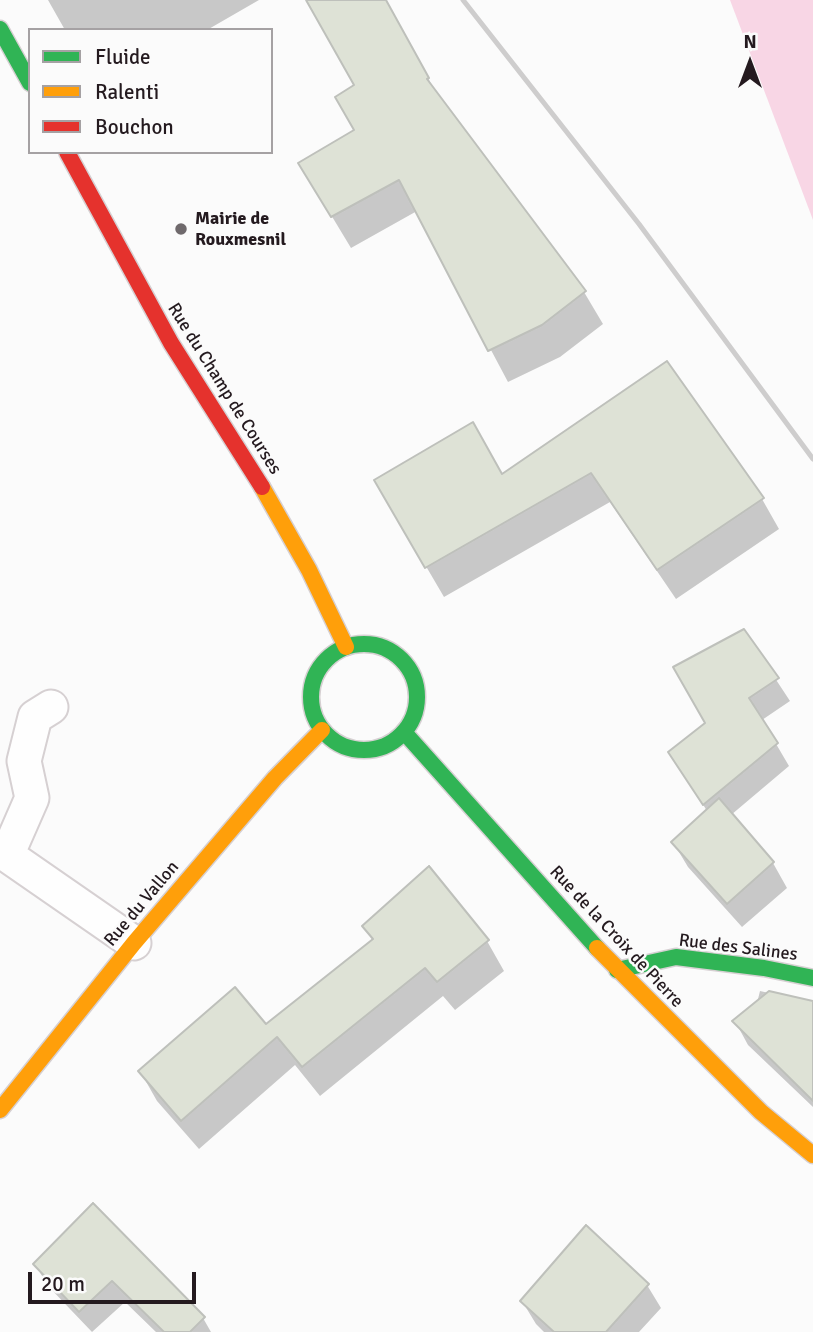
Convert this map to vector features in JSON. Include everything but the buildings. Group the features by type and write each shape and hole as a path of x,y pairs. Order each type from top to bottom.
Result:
{"main road":[{"path":"0,29 28,79"},
{"name":"Rue du Champ de Courses","path":"68,154 171,344 261,485 297,549 346,647"},
{"path":"363,644 381,647 396,654 408,667 416,684 417,701 413,718 404,732 389,744 371,750 353,749 336,743 322,730 314,716 310,699 313,682 320,667 331,655 346,647 363,644"},
{"name":"Rue du Vallon","path":"0,1110 134,943 275,778 322,730"},
{"name":"Rue de la Croix de Pierre","path":"404,732 617,971 761,1112 813,1154"},
{"name":"Rue des Salines","path":"617,971 676,957 764,968 813,978"}],"lane":[{"path":"51,707 35,716 24,761 32,798 7,855 134,943"}],"shaded area":[{"path":"730,0 813,0 813,220"}],"railway":[{"path":"463,0 639,224 813,459"}],"traffic: fast":[{"path":"0,29 28,79"},
{"path":"364,644 384,648 401,660 413,677 417,697 413,717 401,734 384,746 364,750 344,746 327,734 315,717 311,697 315,677 327,660 344,648 364,644"},
{"path":"404,732 597,948"},
{"path":"617,970 676,957 764,968 813,978"}],"traffic: slow":[{"path":"262,487 309,570 346,647"},
{"path":"0,1110 134,943 275,778 322,730"},
{"path":"597,948 761,1112 813,1155"}],"traffic: jam":[{"path":"68,154 171,343 262,487"}],"place":[{"name":"Mairie de Rouxmesnil","path":"181,229"}]}
